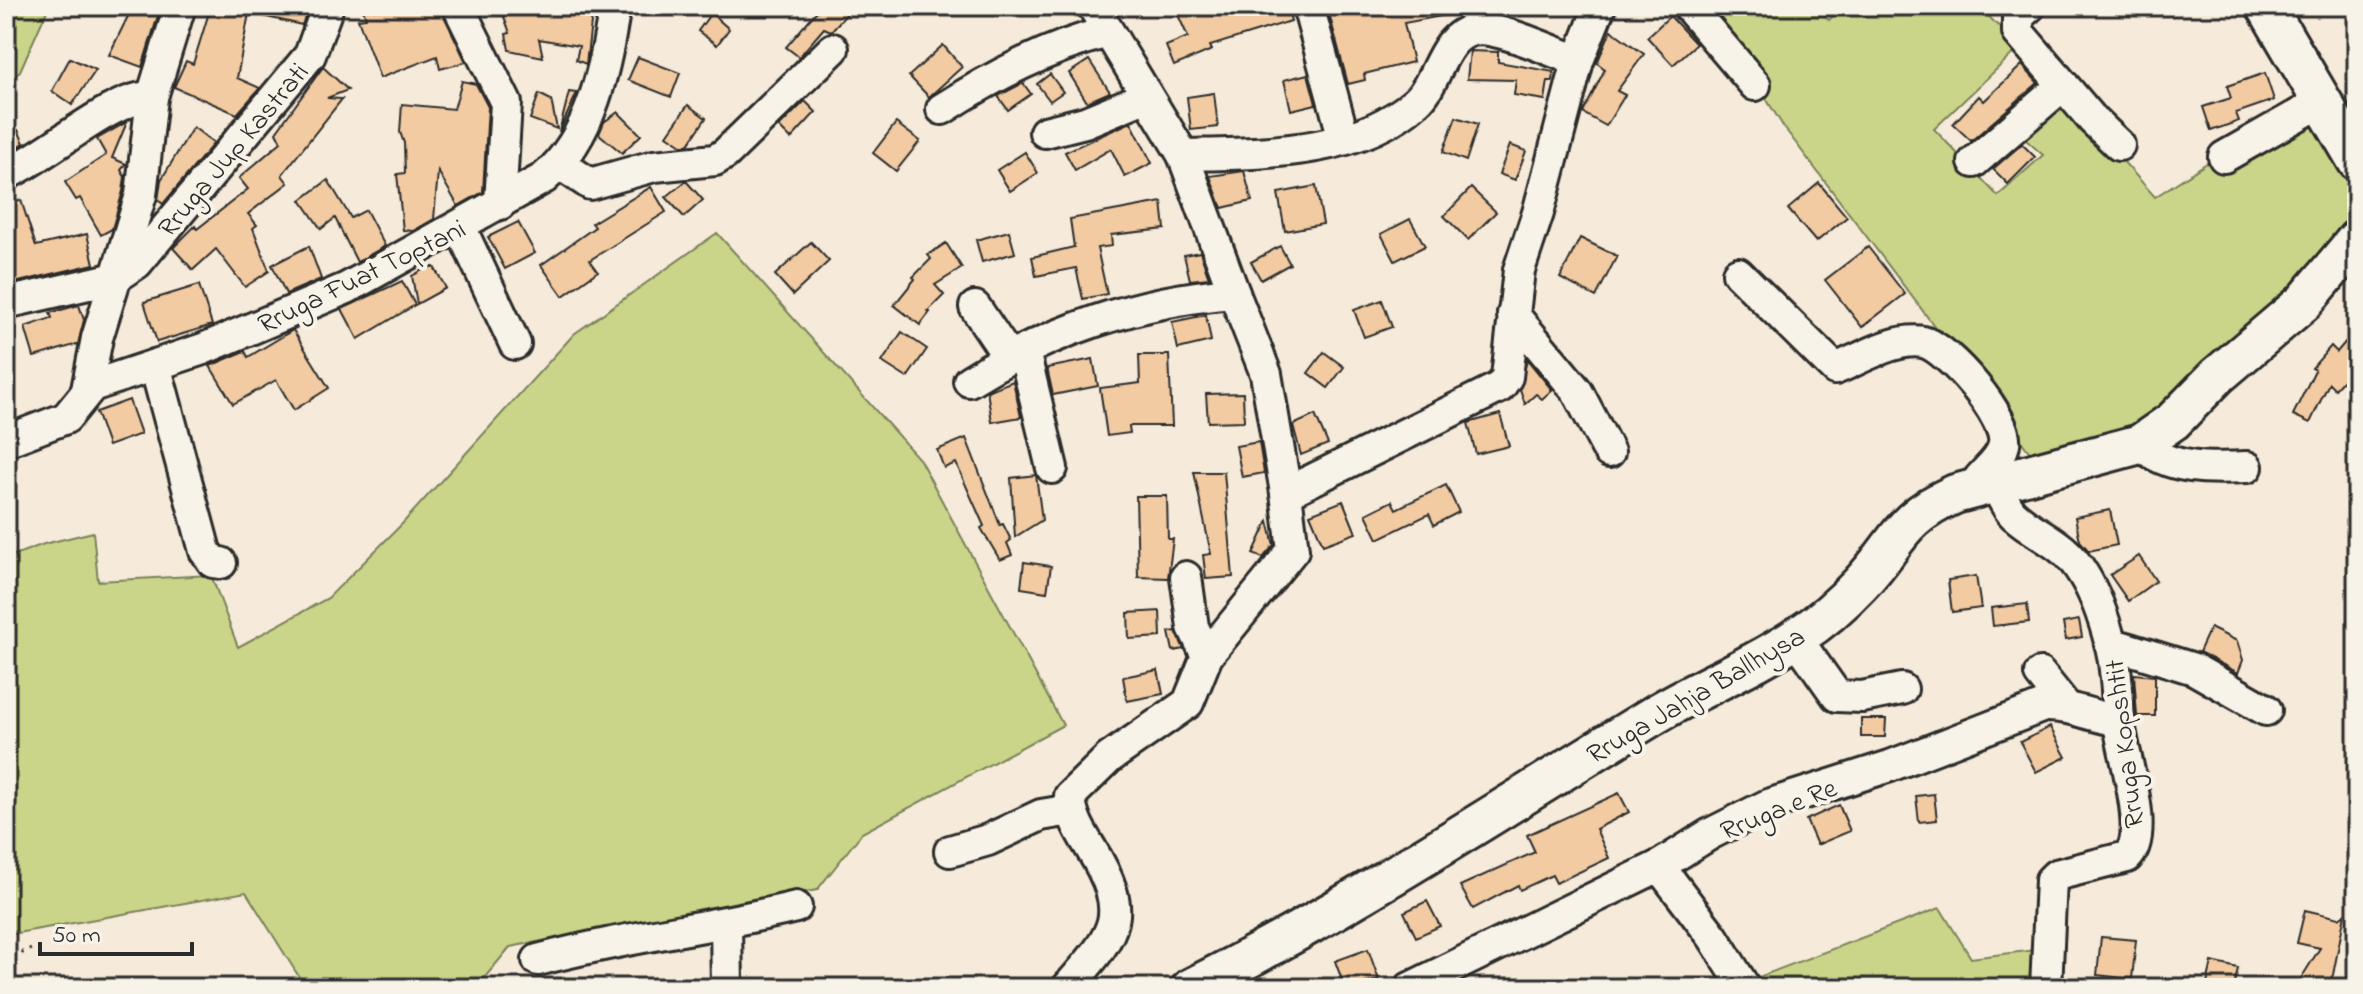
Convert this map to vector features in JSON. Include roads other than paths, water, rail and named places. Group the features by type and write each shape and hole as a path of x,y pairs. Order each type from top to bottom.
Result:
{"main road":[{"path":"2266,6 2357,161"},
{"name":"Rruga Jahja Ballhysa","path":"1191,988 1262,953 1474,828 1654,715 1796,638 1862,582 1909,520 1955,494 2140,444 2173,421 2217,376 2304,302 2357,239"}],"street":[{"name":"Rruga Jup Kastrati","path":"87,390 97,338 141,195 152,97 180,6"},
{"name":"Rruga Jup Kastrati","path":"115,278 137,263 191,203 310,55 328,6"},
{"path":"458,6 506,103 500,204"},
{"name":"Rruga Fuat Toptani","path":"6,441 66,418 81,404 87,390 226,340 347,288 534,185 560,164 579,139 590,110 615,6"},
{"path":"1067,988 1110,935 1115,918 1106,876 1071,810 1070,796 1109,758 1188,703 1207,656 1293,550 1266,374 1183,155 1145,97 1093,6"},
{"path":"1308,6 1344,139"},
{"path":"1286,493 1500,387 1507,377 1519,270 1538,213 1578,61 1600,6"},
{"path":"1688,6 1755,85"},
{"path":"2030,6 2018,17 2018,32 2119,145"},
{"path":"1183,155 1275,151 1366,134 1395,118 1420,98 1454,40 1470,30 1486,29 1578,61"},
{"path":"942,109 1015,66 1108,32"},
{"path":"560,164 590,184 654,166 715,160 768,115 833,49"},
{"path":"1974,162 2063,85"},
{"path":"6,174 36,159 122,104 152,97"},
{"path":"1045,132 1085,122 1145,97"},
{"path":"2224,157 2321,102"},
{"path":"460,227 515,344"},
{"path":"1738,273 1835,369 1903,342 1924,342 1944,351 1989,405 2004,435 2000,454 1979,479 1987,486"},
{"path":"6,303 115,278"},
{"path":"969,381 1071,328 1123,312 1234,293"},
{"path":"975,307 1016,354 1052,468"},
{"path":"1513,314 1577,391 1609,452"},
{"path":"155,365 205,551 213,562 221,563"},
{"path":"2140,444 2156,459 2180,464 2247,467"},
{"name":"Rruga Kopshtit","path":"1987,486 2011,513 2051,538 2084,575 2110,643 2119,694 2119,721 2136,812 2133,852 2127,857 2056,875 2051,880 2046,988"},
{"path":"1186,577 1193,627 1207,656"},
{"path":"1796,638 1837,696 1862,697 1902,689"},
{"path":"2110,643 2194,669 2266,710"},
{"path":"2040,674 2065,705 2094,717 2119,721"},
{"name":"Rruga e Re","path":"1410,988 1659,866 1710,834 1768,805 1890,766 2044,706 2065,705"},
{"path":"950,851 988,840 1041,815 1071,810"},
{"path":"1659,866 1707,928 1745,988"},
{"path":"538,960 606,942 726,924 796,907"},
{"path":"726,924 727,988"}]}
